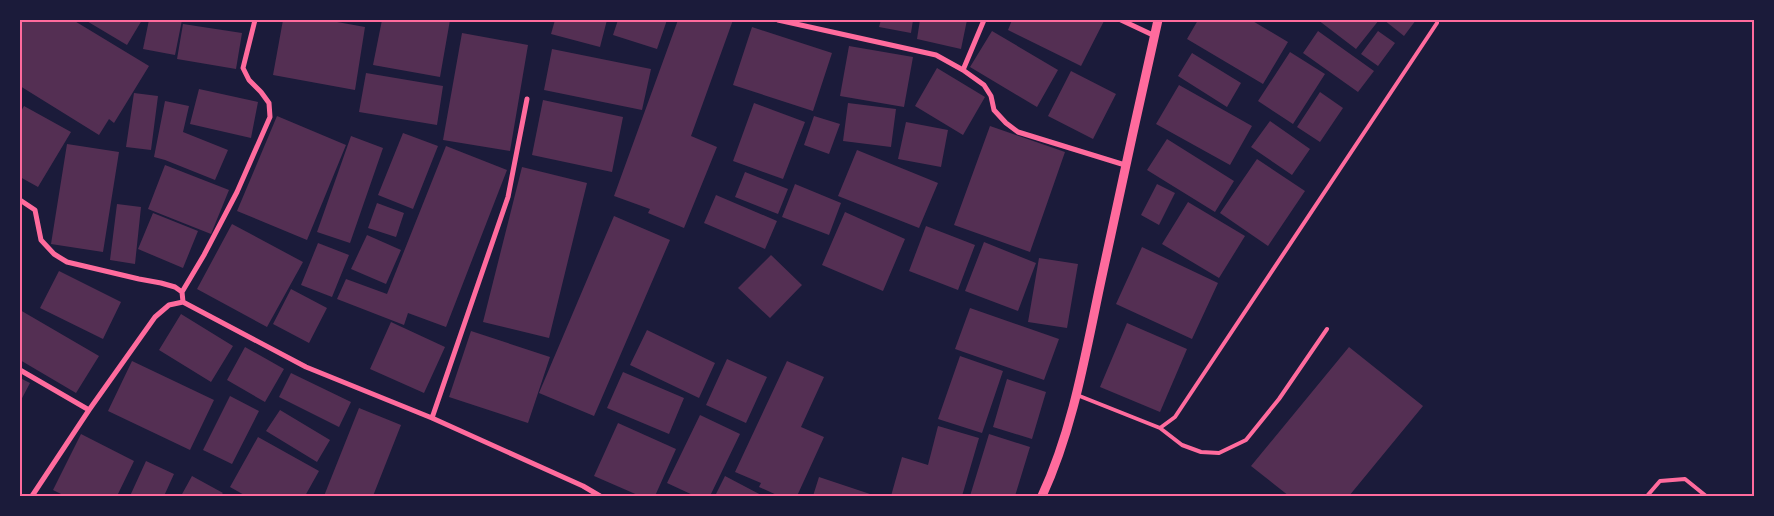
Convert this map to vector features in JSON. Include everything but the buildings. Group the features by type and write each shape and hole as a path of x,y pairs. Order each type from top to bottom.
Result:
{"street":[{"path":"183,302 182,292 237,192 270,117 269,103 249,80 243,68 255,20"},
{"path":"778,20 936,55 963,70 984,85 992,96 994,110 1018,132 1125,165"},
{"path":"963,70 984,20"},
{"path":"1121,20 1154,36"},
{"path":"1042,496 1052,473 1077,395 1125,165 1158,20"},
{"path":"432,418 508,197 527,99"},
{"path":"20,200 34,210 41,240 54,254 67,262 138,280 161,283 175,287 182,292"},
{"path":"33,496 89,410 155,317 169,304 183,302 306,367 432,418 583,486 600,496"},
{"path":"20,370 89,410"}],"lane":[{"path":"1160,428 1175,416 1195,388 1437,23"},
{"path":"1077,395 1160,428 1182,445 1200,452 1219,453 1246,440 1279,399 1327,329"},
{"path":"1647,496 1660,481 1685,479 1706,496"}]}
